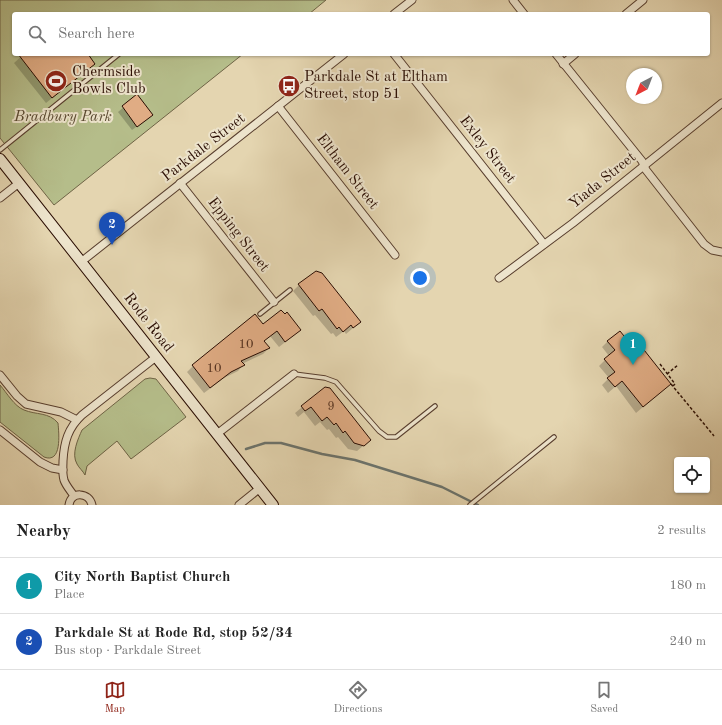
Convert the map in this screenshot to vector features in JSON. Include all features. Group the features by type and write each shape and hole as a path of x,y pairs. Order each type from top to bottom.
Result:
{"main road":[{"name":"Rode Road","path":"0,159 273,505"}],"street":[{"path":"397,12 412,0"},
{"path":"513,0 522,12"},
{"path":"628,12 643,0"},
{"name":"Parkdale Street","path":"81,262 341,56"},
{"name":"Exley Street","path":"396,56 544,244"},
{"path":"557,56 642,161 646,170 704,244 712,250 722,252"},
{"path":"563,64 573,56"},
{"name":"Yiada Street","path":"499,278 572,223 722,103"},
{"name":"Eltham Street","path":"278,106 395,255"},
{"path":"0,198 19,183"},
{"name":"Epping Street","path":"180,183 274,302"},
{"path":"74,496 64,480 62,470 65,440 69,430 77,420 156,357"},
{"path":"218,434 294,374"},
{"path":"0,375 17,396 26,404 61,412 77,420"},
{"path":"0,430 40,462 52,468 62,470"},
{"path":"239,505 260,488"},
{"path":"69,505 71,498 82,494 85,495 92,505"}],"lane":[{"path":"0,150 117,56"},
{"path":"260,314 290,290"},
{"path":"294,374 325,378 336,382 379,431 387,437 396,437 434,406"},
{"path":"470,505 554,437"}],"path":[{"path":"660,364 675,384 672,385 714,436"},
{"path":"667,374 678,365"}],"green space":[{"name":"Bradbury Park","path":"0,0 326,0 311,12 12,12 12,56 240,56 54,205 0,138"},
{"path":"145,379 156,379 186,417 131,459 117,441 87,466 85,475 75,460 75,451 82,430"},
{"path":"0,385 20,408 29,412 46,415 58,423 59,440 57,452 54,456 50,458 44,457 0,422"}],"building":[{"name":"Chermside Bowls Club","path":"20,56 89,56 95,64 52,98"},
{"path":"137,94 153,115 137,127 122,106"},
{"path":"316,271 322,273 361,322 353,328 351,325 343,332 339,327 337,329 322,309 319,311 298,284"},
{"path":"281,310 285,314 287,312 301,330 285,342 277,331 264,341 270,348 241,361 245,365 231,372 210,388 192,365 255,314 263,324"},
{"path":"620,331 628,341 633,336 671,384 643,407 622,381 615,387 607,378 615,372 604,359 615,350 607,341"},
{"path":"325,387 330,388 371,440 364,446 354,443 345,431 343,433 336,423 334,425 327,417 322,421 311,407 305,411 301,406"}],"waterway":[{"path":"246,449 265,443 281,443 322,454 355,460 442,487 478,505"}],"place":[{"name":"Chermside Bowls Club","path":"56,81"},
{"name":"Parkdale St at Eltham Street, stop 51","path":"289,86"},
{"name":"Parkdale St at Rode Rd, stop 52/34","path":"112,245"},
{"name":"City North Baptist Church","path":"633,365"}]}
